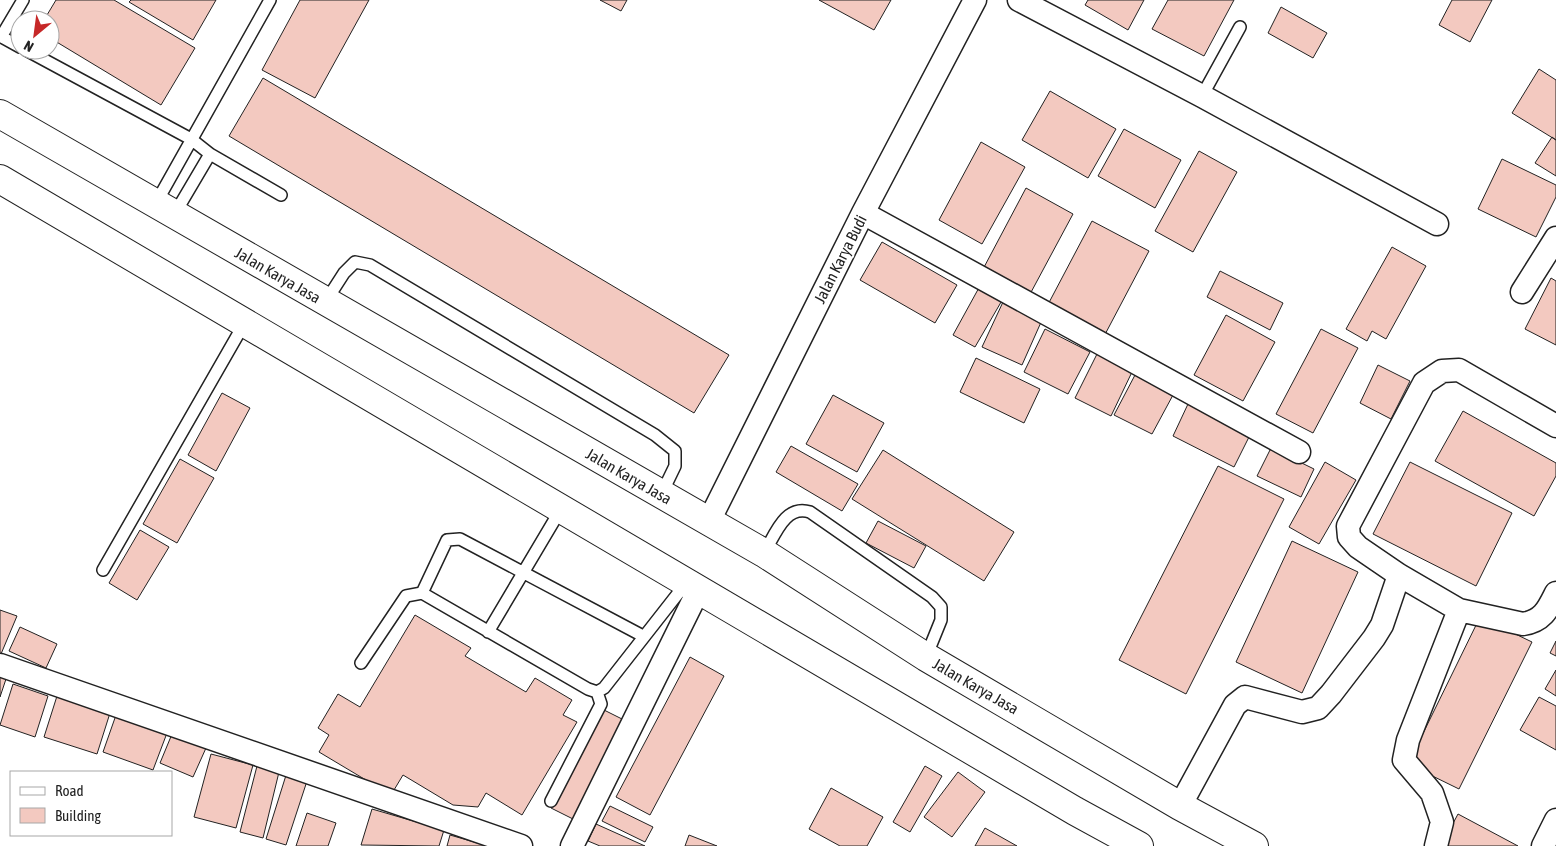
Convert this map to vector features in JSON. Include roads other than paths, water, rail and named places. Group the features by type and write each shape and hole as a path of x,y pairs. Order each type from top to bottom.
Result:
{"highway":[{"name":"Jalan Karya Jasa","path":"0,114 164,211 764,553 926,657 1180,806 1254,846"},
{"path":"0,179 1075,811 1139,846"}],"street":[{"name":"Jalan Karya Budi","path":"709,522 863,213 975,0"},
{"path":"1019,0 1202,96 1437,224"},
{"path":"863,213 1299,452"},
{"path":"1522,292 1556,238"},
{"path":"1556,426 1459,370 1442,371 1424,383 1348,526 1349,537 1358,547 1400,575 1459,610 1523,624 1534,622 1546,614 1556,593"},
{"path":"1180,806 1235,705 1245,697 1302,712 1318,708 1331,694 1382,625 1400,575"},
{"path":"572,846 693,585"},
{"path":"1436,846 1442,822 1432,793 1404,760 1408,740 1459,610"},
{"path":"0,665 521,846"},
{"path":"1544,846 1556,820"}],"lane":[{"path":"1,36 23,0"},
{"path":"164,211 191,139 270,0"},
{"path":"1202,96 1240,27"},
{"path":"45,60 191,139 210,154 281,195"},
{"path":"164,211 210,154"},
{"path":"325,302 344,273 355,262 370,265 655,434 675,451 676,466 661,495"},
{"path":"103,570 244,324"},
{"path":"764,553 785,518 800,508 810,512 932,598 941,607 941,620 926,657"},
{"path":"488,632 561,509"},
{"path":"422,593 447,540 453,538 460,539 643,636"},
{"path":"361,663 406,596 422,593 588,689 597,692 604,688 643,636 693,585"},
{"path":"551,801 601,704 597,692"}]}
